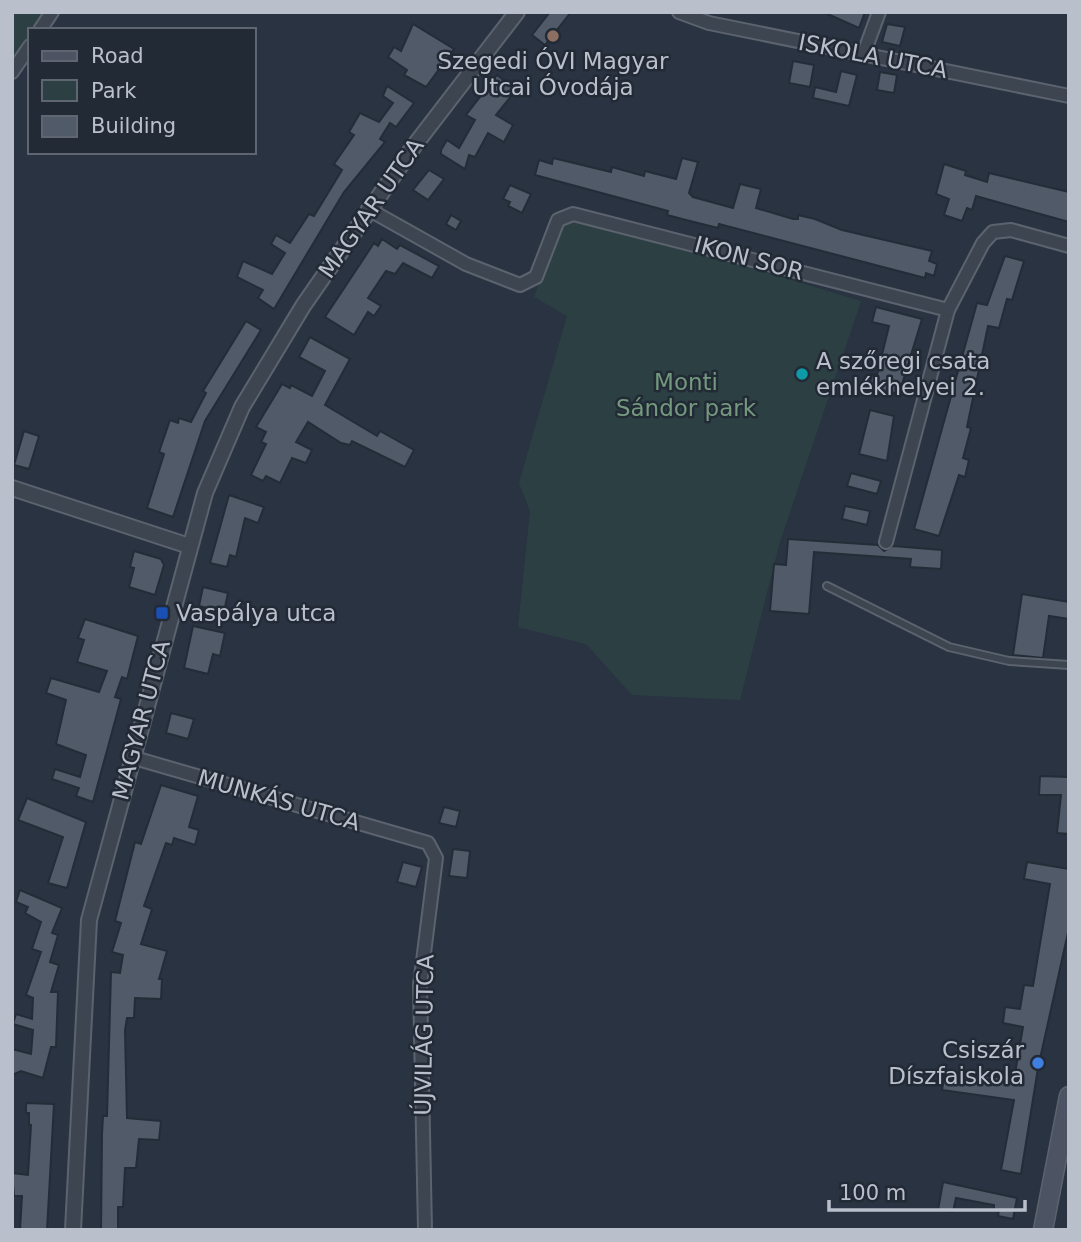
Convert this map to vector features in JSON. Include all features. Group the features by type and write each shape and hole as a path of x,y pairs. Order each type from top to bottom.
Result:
{"main road":[{"path":"1043,1230 1069,1096"}],"street":[{"path":"41,28 52,12"},
{"name":"MAGYAR UTCA","path":"73,1230 89,920 131,757 205,493 242,407 303,306 368,209 517,12"},
{"name":"ISKOLA UTCA","path":"678,12 709,23 1069,96"},
{"path":"864,53 879,12"},
{"path":"12,72 28,49"},
{"name":"IKON SOR","path":"368,209 466,264 520,285 536,277 558,220 573,214 948,310"},
{"path":"886,542 948,310 983,243 993,232 1011,230 1069,246"},
{"path":"12,488 189,546"},
{"name":"MUNKÁS UTCA","path":"131,757 428,843"},
{"name":"ÚJVILÁG UTCA","path":"425,1230 420,985 436,859 428,843"}],"lane":[{"path":"827,586 949,647 1009,661 1069,665"}],"green space":[{"path":"12,12 46,12 36,28 28,28 28,41 12,65"},
{"name":"Monti Sándor park","path":"572,219 587,219 861,301 779,545 740,700 632,695 586,644 518,627 530,511 519,483 567,316 534,297 559,226"}],"building":[{"path":"550,12 571,12 545,45 532,35"},
{"path":"823,12 865,12 859,28"},
{"path":"413,24 454,49 426,87 404,75 407,70 388,57 394,47 401,51"},
{"path":"887,24 905,27 900,46 882,42"},
{"path":"793,61 814,65 810,87 789,83"},
{"path":"841,71 857,75 849,106 813,98 815,87 836,92"},
{"path":"880,72 897,75 894,93 877,90"},
{"path":"497,75 516,90 496,115 513,125 504,142 488,133 475,157 469,155 465,169 441,154 441,150 447,140 459,148 475,120 466,115"},
{"path":"387,86 414,103 396,127 390,123 380,139 385,142 344,192 274,309 258,298 263,290 237,277 243,261 272,274 285,253 271,244 276,235 290,243 309,214 314,216 342,170 334,164 354,135 349,132 360,113 379,122 393,103 383,96"},
{"path":"553,158 611,172 612,167 644,176 645,171 676,179 682,158 698,162 689,193 693,197 733,208 740,184 761,189 756,208 793,219 798,219 798,215 815,219 842,230 932,251 929,261 937,264 934,276 926,273 925,278 719,224 718,228 686,220 667,215 668,211 535,175 539,160 552,164"},
{"path":"944,164 987,182 989,173 1069,192 1069,222 976,196 972,210 967,208 962,221 944,215 949,199 936,194"},
{"path":"429,170 444,179 428,200 413,190"},
{"path":"510,185 531,194 522,213 508,206 510,202 503,199"},
{"path":"451,215 461,221 456,230 446,224"},
{"path":"382,239 397,249 400,245 439,266 432,278 403,263 395,274 386,271 368,298 381,306 374,316 368,312 354,335 325,317 374,243 378,246"},
{"path":"1005,256 1024,261 1012,300 1007,299 999,328 988,326 967,427 971,428 963,458 969,460 965,477 959,475 939,536 914,529 977,303 987,305"},
{"path":"876,307 922,319 899,394 869,387 872,374 877,375 889,326 872,322"},
{"path":"246,321 261,330 205,421 173,517 147,508 164,454 159,452 170,420 178,423 179,418 191,422 206,393 203,391"},
{"path":"310,337 350,359 325,405 377,436 380,431 414,450 405,467 352,441 350,445 341,443 308,422 296,442 312,450 306,463 292,458 280,483 266,476 263,481 251,475 266,444 261,442 266,432 256,427 282,384 290,388 291,385 312,396 325,371 299,357"},
{"path":"870,410 894,416 887,461 859,454"},
{"path":"24,431 39,436 29,469 14,465"},
{"path":"851,473 881,481 877,494 847,486"},
{"path":"229,495 264,507 258,523 245,518 236,557 230,555 227,567 210,563"},
{"path":"845,506 870,511 867,525 842,519"},
{"path":"788,539 878,545 884,551 893,546 942,550 941,569 910,567 911,559 814,552 809,614 770,611 774,564 786,565"},
{"path":"134,551 161,559 164,565 155,595 129,587 134,568 130,567"},
{"path":"203,587 228,593 224,612 199,606"},
{"path":"1022,594 1069,602 1069,619 1049,616 1043,658 1013,655"},
{"path":"85,619 138,636 127,679 122,677 115,697 121,699 93,802 76,796 79,788 52,779 55,769 80,777 86,755 56,744 66,700 46,693 51,678 99,692 107,671 77,662 84,640 78,638"},
{"path":"193,626 225,633 220,656 213,654 208,674 184,668"},
{"path":"171,713 194,719 188,739 166,733"},
{"path":"1040,776 1069,777 1069,834 1057,833 1061,795 1039,795"},
{"path":"161,785 198,796 189,827 199,830 195,845 174,838 172,845 166,843 144,906 152,909 141,944 167,951 159,979 162,979 161,999 135,998 134,1018 127,1018 125,1030 127,1118 161,1121 159,1140 139,1139 136,1168 125,1168 123,1207 118,1207 118,1230 101,1230 102,1134 103,1116 107,1116 111,972 120,973 123,955 112,952 121,923 115,921 135,842 141,844"},
{"path":"27,798 86,822 67,888 48,883 63,837 18,820"},
{"path":"444,807 460,811 456,827 439,823"},
{"path":"453,849 470,851 467,878 449,876"},
{"path":"403,862 422,867 416,887 397,882"},
{"path":"1027,862 1069,869 1069,928 1038,1068 1021,1174 1001,1170 1014,1100 942,1090 945,1071 1014,1079 1023,1027 1003,1023 1005,1007 1020,1009 1024,985 1033,986 1050,884 1024,879"},
{"path":"20,890 62,908 52,933 58,935 50,962 59,965 51,992 58,992 56,1047 51,1047 43,1078 21,1071 12,1075 12,1049 31,1054 33,1030 13,1024 16,1014 32,1019 33,998 26,995 41,952 32,949 41,922 25,913 28,907 16,902"},
{"path":"26,1103 54,1104 47,1230 20,1230 22,1196 14,1196 12,1173 28,1175 31,1125 29,1113 26,1113"},
{"path":"943,1182 1017,1198 1013,1219 998,1216 999,1210 994,1210 994,1205 956,1198 953,1212 938,1210"}],"place":[{"name":"Szegedi ÓVI Magyar Utcai Óvodája","path":"553,36"},
{"name":"A szőregi csata emlékhelyei 2.","path":"802,374"},
{"name":"Vaspálya utca","path":"162,613"},
{"name":"Csiszár Díszfaiskola","path":"1038,1063"}]}
